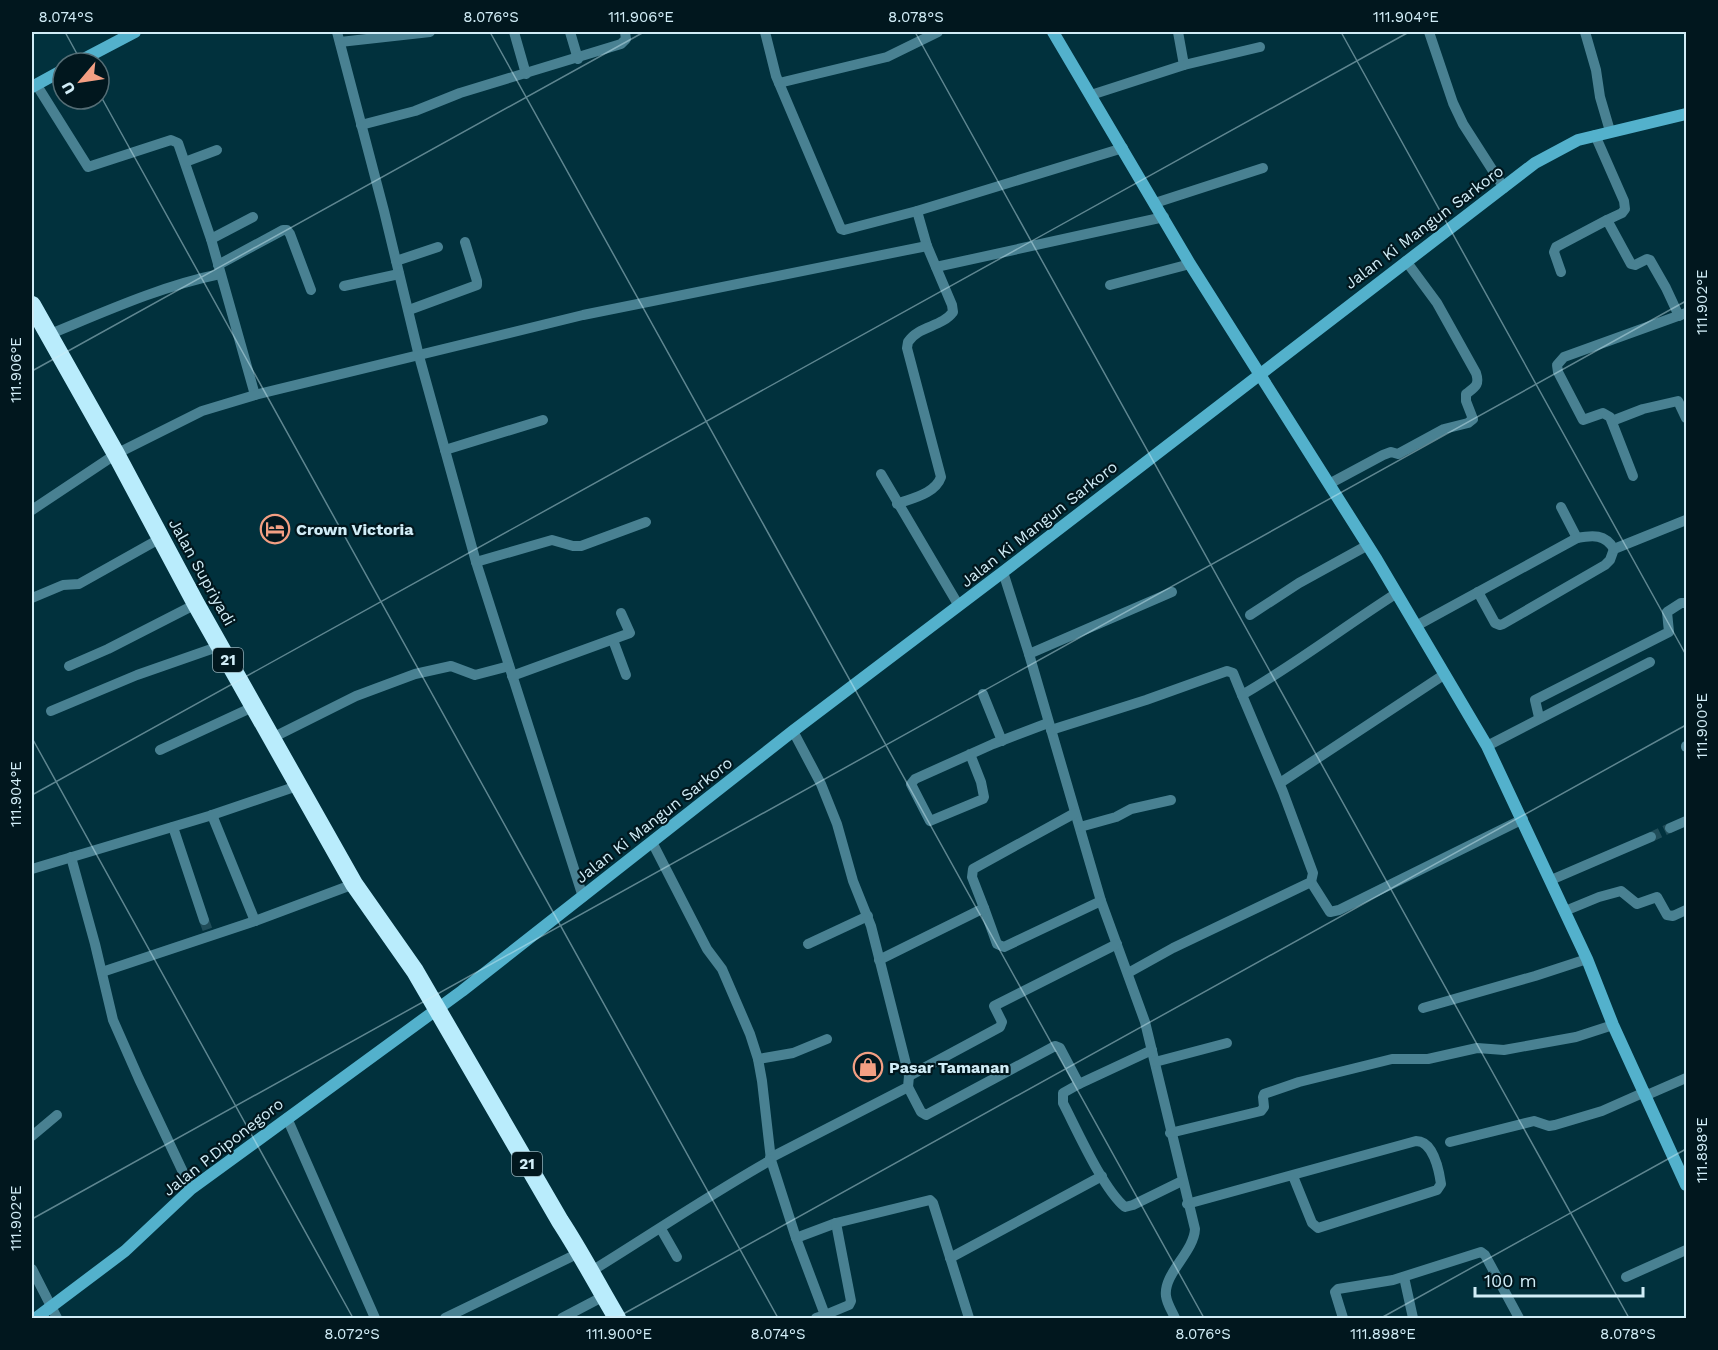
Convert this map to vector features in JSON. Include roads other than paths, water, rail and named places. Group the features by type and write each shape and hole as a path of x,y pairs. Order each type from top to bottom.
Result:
{"highway":[{"name":"Jalan Supriyadi","path":"32,306 354,884 415,971 437,1009"},
{"name":"21","path":"437,1009 617,1318"}],"main road":[{"path":"99,51 135,32"},
{"path":"1053,32 1123,147 1190,264 1368,545 1487,746 1587,959 1613,1025 1686,1185"},
{"path":"34,86 51,77"},
{"name":"Jalan Ki Mangun Sarkoro","path":"437,1009 793,731 1003,573 1535,163 1572,142 1686,114"},
{"name":"Jalan P.Diponegoro","path":"36,1318 55,1313 191,1189 437,1009"}],"street":[{"path":"430,32 338,37 419,356 476,562 583,897"},
{"path":"514,32 526,74"},
{"path":"570,32 578,59"},
{"path":"361,125 415,111 460,93 578,59 624,43 625,32"},
{"path":"765,32 779,83 841,229 844,230 917,211 1123,147"},
{"path":"779,83 887,57 938,32"},
{"path":"1178,32 1184,65"},
{"path":"1429,32 1453,103 1463,124 1504,188"},
{"path":"1585,32 1610,131"},
{"path":"1091,95 1184,65 1260,47"},
{"path":"34,86 88,167 171,140 178,143 211,239 255,395"},
{"path":"1562,272 1554,252 1556,247 1622,213 1625,209 1624,201 1595,135"},
{"path":"185,162 217,150"},
{"path":"1155,202 1263,168"},
{"path":"897,504 930,491 940,482 941,477 908,342 915,333 948,318 953,312 927,246 917,211"},
{"path":"211,239 254,217"},
{"path":"936,267 1164,217"},
{"path":"1607,220 1631,264 1635,265 1647,259 1650,260 1683,315 1600,343 1558,361 1558,372 1583,420 1605,414 1612,421 1634,476"},
{"path":"48,335 219,270 283,230 287,230 290,234 310,290"},
{"path":"408,310 477,285 465,242"},
{"path":"32,510 116,454 202,411 255,395 584,315 798,270 927,246"},
{"path":"396,261 438,247"},
{"path":"1329,484 1383,455 1404,452 1444,429 1468,423 1473,418 1466,401 1466,394 1477,387 1476,373 1437,303 1406,261"},
{"path":"1110,285 1190,264"},
{"path":"344,286 399,274"},
{"path":"1612,421 1643,409 1682,400 1686,418"},
{"path":"445,450 543,420"},
{"path":"881,474 959,606"},
{"path":"1561,507 1577,538"},
{"path":"1478,592 1495,623 1500,625 1605,565 1610,560 1614,549 1686,520"},
{"path":"476,562 552,540 581,546 646,522"},
{"path":"1416,626 1577,538 1593,535 1604,538 1614,549"},
{"path":"32,598 63,585 79,584 161,538"},
{"path":"1250,615 1299,583 1368,545"},
{"path":"1003,573 1101,901 1128,973 1155,1062 1194,1235 1165,1292 1175,1318"},
{"path":"1029,654 1172,592"},
{"path":"1242,695 1284,671 1397,593"},
{"path":"1539,717 1535,700 1669,632 1667,612 1681,603 1686,603"},
{"path":"69,666 108,649 196,604"},
{"path":"272,738 356,696 415,674 451,666 475,675 511,671 630,633 621,613"},
{"path":"613,639 626,675"},
{"path":"51,711 137,675 220,646"},
{"path":"1487,746 1539,717 1650,662"},
{"path":"970,754 981,782 983,799 930,821 912,782 915,778 970,754 1002,741 1146,700 1227,671 1233,673 1280,783 1313,873 1311,882 1330,912 1339,910 1523,819"},
{"path":"1280,783 1445,674"},
{"path":"983,694 1002,741"},
{"path":"160,750 255,706"},
{"path":"793,731 830,802 853,880 868,916 908,1082 922,1114 926,1115 1055,1046 1060,1048 1078,1084"},
{"path":"32,869 212,815 300,785"},
{"path":"1080,826 1116,817 1131,809 1171,800"},
{"path":"1075,813 973,869 972,877 997,944 1004,947 1101,901"},
{"path":"212,815 255,921"},
{"path":"1670,828 1686,821"},
{"path":"173,827 204,920"},
{"path":"1551,880 1651,837"},
{"path":"652,842 707,949 722,969 750,1034 758,1059 770,1159 820,1317 849,1305 851,1301 836,1223"},
{"path":"71,857 113,1020 191,1189"},
{"path":"1128,973 1173,948 1311,882"},
{"path":"102,972 209,934 255,921 354,884"},
{"path":"1565,911 1621,891 1637,904 1657,897 1667,915 1673,916 1686,910"},
{"path":"879,960 984,908"},
{"path":"808,944 868,916"},
{"path":"590,1272 661,1229 726,1185 1000,1027 1002,1022 994,1006 1117,944"},
{"path":"1423,1008 1587,959"},
{"path":"1170,1133 1259,1112 1264,1107 1264,1094 1306,1080 1392,1059 1428,1059 1477,1048 1504,1050 1576,1037 1613,1025"},
{"path":"758,1059 793,1053 826,1039"},
{"path":"1155,1062 1227,1043"},
{"path":"1152,1050 1078,1084 1063,1093 1063,1103 1102,1176 1119,1202 1125,1207 1182,1181"},
{"path":"1450,1142 1534,1121 1549,1126 1555,1125 1602,1111 1686,1078"},
{"path":"32,1136 57,1115"},
{"path":"287,1118 375,1318"},
{"path":"1187,1204 1422,1141 1431,1151 1441,1184 1437,1190 1318,1228 1312,1223 1293,1176"},
{"path":"950,1258 1102,1176"},
{"path":"796,1238 836,1223 928,1199 933,1203 969,1318"},
{"path":"661,1229 677,1257"},
{"path":"1626,1277 1686,1250"},
{"path":"445,1318 580,1252"},
{"path":"1343,1318 1335,1296 1338,1289 1404,1277 1481,1252 1485,1255 1519,1318"},
{"path":"32,1269 55,1313"},
{"path":"1404,1277 1413,1318"},
{"path":"562,1318 604,1296"}],"tunnel":[{"path":"1651,837 1670,828"},
{"path":"204,920 208,931"}],"place":[{"name":"Crown Victoria","path":"275,529"},
{"name":"Pasar Tamanan","path":"868,1067"}]}
